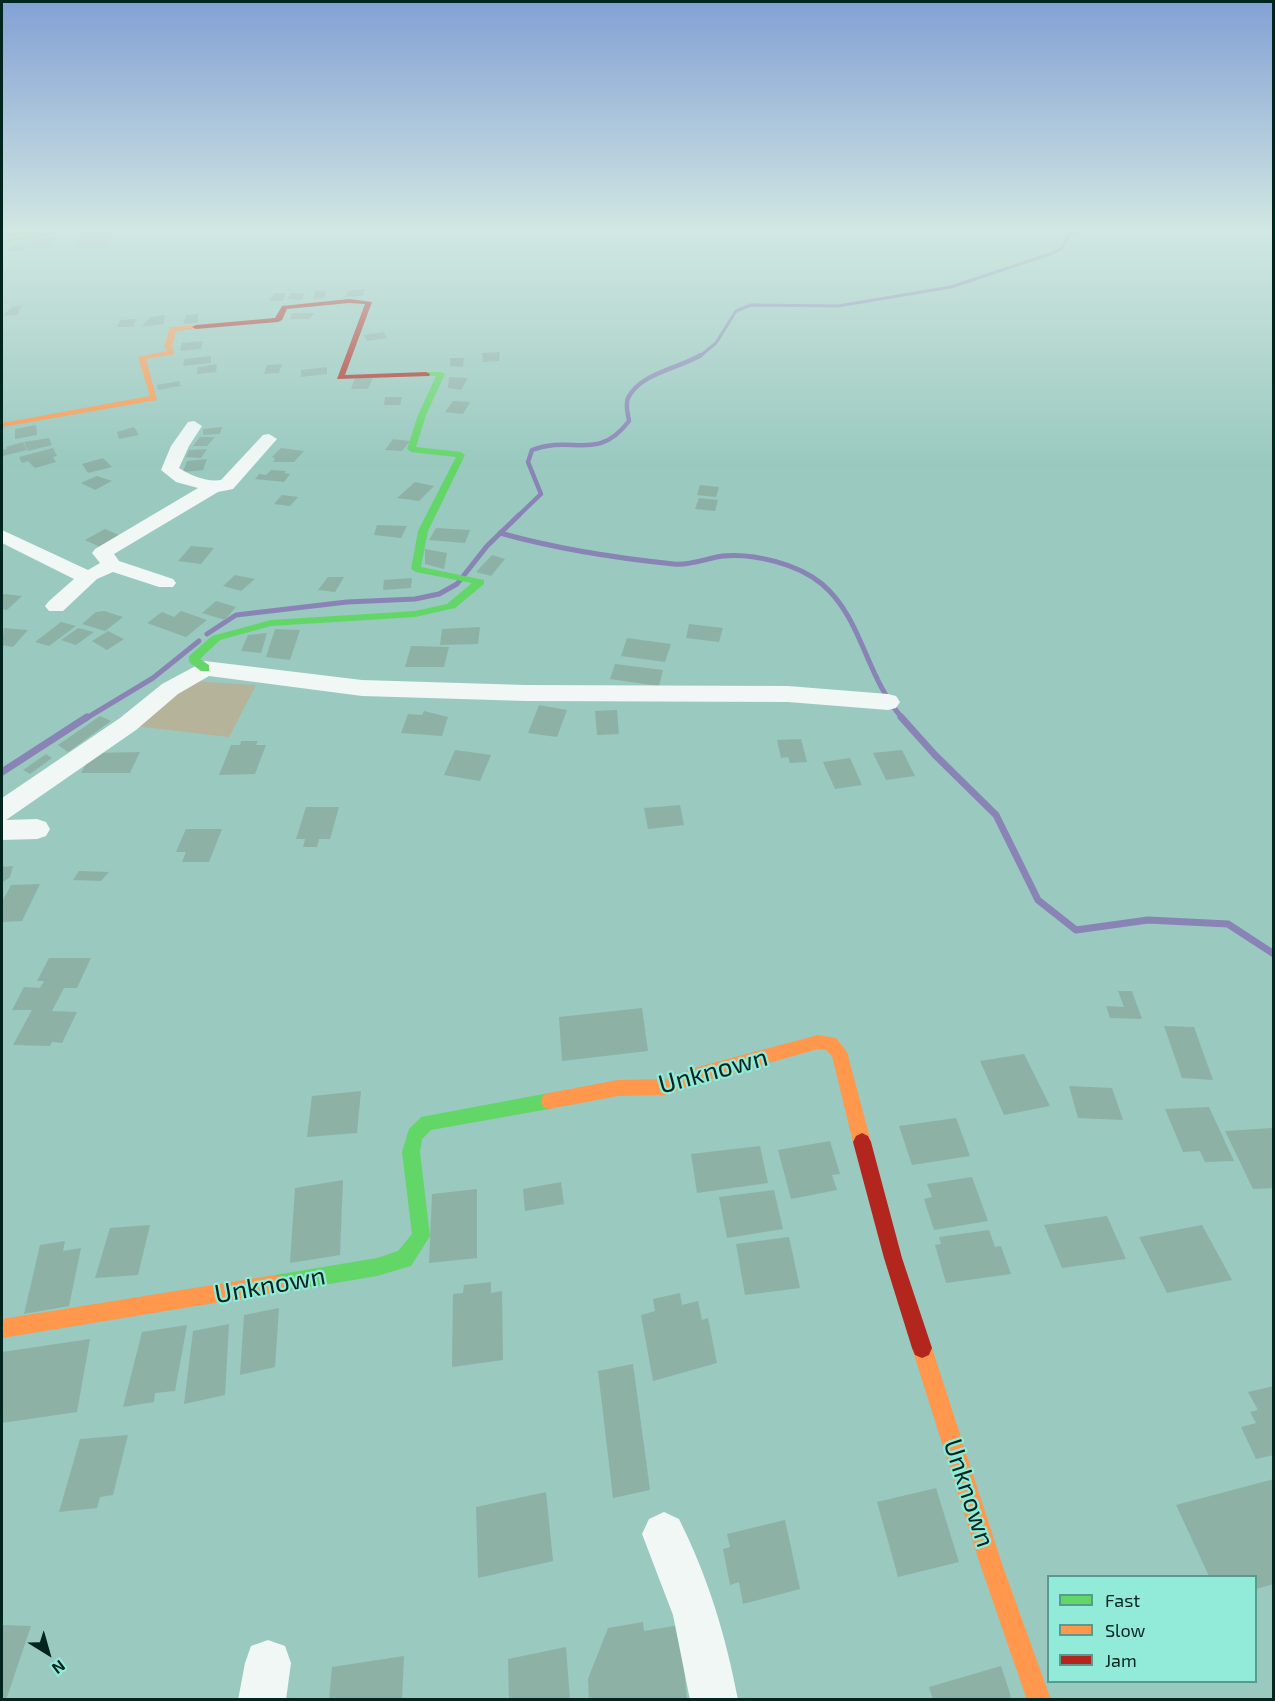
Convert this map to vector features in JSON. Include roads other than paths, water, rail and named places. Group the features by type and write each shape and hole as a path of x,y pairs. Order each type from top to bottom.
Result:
{"street":[{"path":"2,425 154,399 142,357 172,352 168,347 173,328 278,320 283,309"},
{"path":"366,309 340,377 441,374 422,415 411,449 461,455 423,531 416,569 480,582 451,606 415,614 271,623 216,638 193,660 205,668 362,688 526,693 788,694 888,702"},
{"path":"194,426 180,446 170,470 182,478 213,487"},
{"path":"166,582 112,565 102,553 213,487 227,485 269,439"},
{"path":"2,536 87,578"},
{"path":"56,606 87,578 112,565"},
{"path":"2,811 128,724 170,689 205,668"},
{"path":"2,830 37,829"},
{"name":"Unknown","path":"2,1329 377,1267 404,1259 421,1236 411,1152 415,1135 427,1123 618,1088 666,1087 694,1076 818,1042 830,1043 840,1052 893,1257 991,1564 1039,1700"},
{"path":"664,1534 685,1578 702,1630 714,1700"}],"waterway":[{"path":"699,357 716,343 736,311 740,309"},
{"path":"517,517 541,494 528,462 532,450 547,446 584,445 606,441 617,434 629,421 627,401 634,390 651,377 701,355"},
{"path":"500,533 519,515"},
{"path":"207,634 236,615 347,602 415,599 439,594 457,584 500,533"},
{"path":"500,533 565,548 630,559 680,564 723,556 748,556 775,561 801,571 822,584 836,598 856,631 880,685 903,719"},
{"path":"85,719 153,678 199,641"},
{"path":"2,772 87,717"},
{"path":"901,717 935,755 996,815 1038,900 1076,930 1148,920 1228,924 1274,954"}]}
